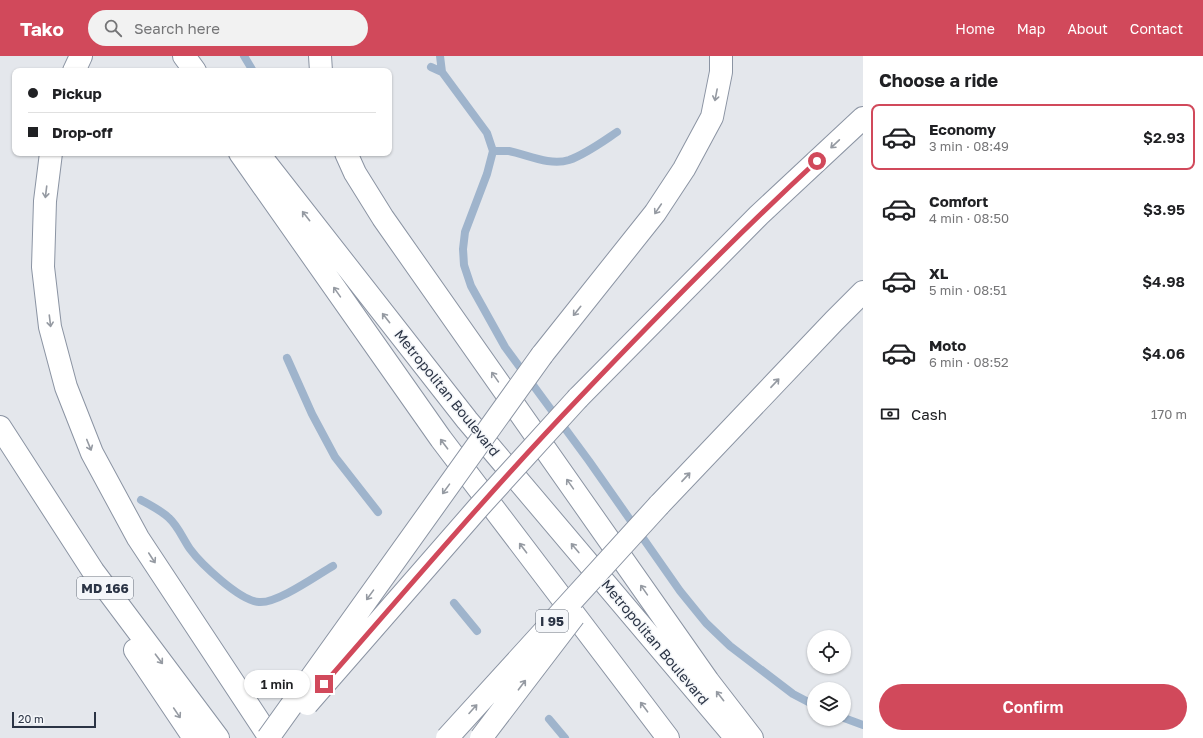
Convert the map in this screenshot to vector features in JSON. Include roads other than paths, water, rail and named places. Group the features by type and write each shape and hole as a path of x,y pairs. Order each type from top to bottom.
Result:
{"highway":[{"path":"75,68 81,56"},
{"path":"173,56 181,68"},
{"path":"184,56 193,68"},
{"path":"320,56 321,68"},
{"path":"51,156 45,201 43,267 50,327 66,387 92,453 138,538 269,738 542,355 655,213 684,169 712,117 721,72 721,56"},
{"path":"279,738 473,514 578,398 759,215 863,118"},
{"path":"242,156 440,439 668,738"},
{"name":"Metropolitan Boulevard","path":"260,156 467,420 736,738"},
{"path":"347,156 355,173 387,224 708,681 752,738"},
{"name":"I 95","path":"447,738 659,505 863,292"},
{"path":"1,429 85,577 194,738"},
{"name":"MD 166","path":"1,429 93,571 218,738"},
{"path":"481,738 659,505"}],"waterway":[{"path":"244,56 251,68"},
{"path":"440,56 442,72 487,133 493,151 487,174 465,232 463,249 464,265 471,286 505,347 589,461 680,591 706,623 730,646 793,694 807,701"},
{"path":"431,67 442,72"},
{"path":"493,151 509,151 547,161 562,162 594,148 617,132"},
{"path":"287,358 312,414 335,457 378,512"},
{"path":"141,500 166,515 178,529 195,556 232,589 251,600 259,602 267,601 286,594 333,566"},
{"path":"454,603 477,631"},
{"path":"549,719 565,738"},
{"path":"851,721 863,725"}]}
